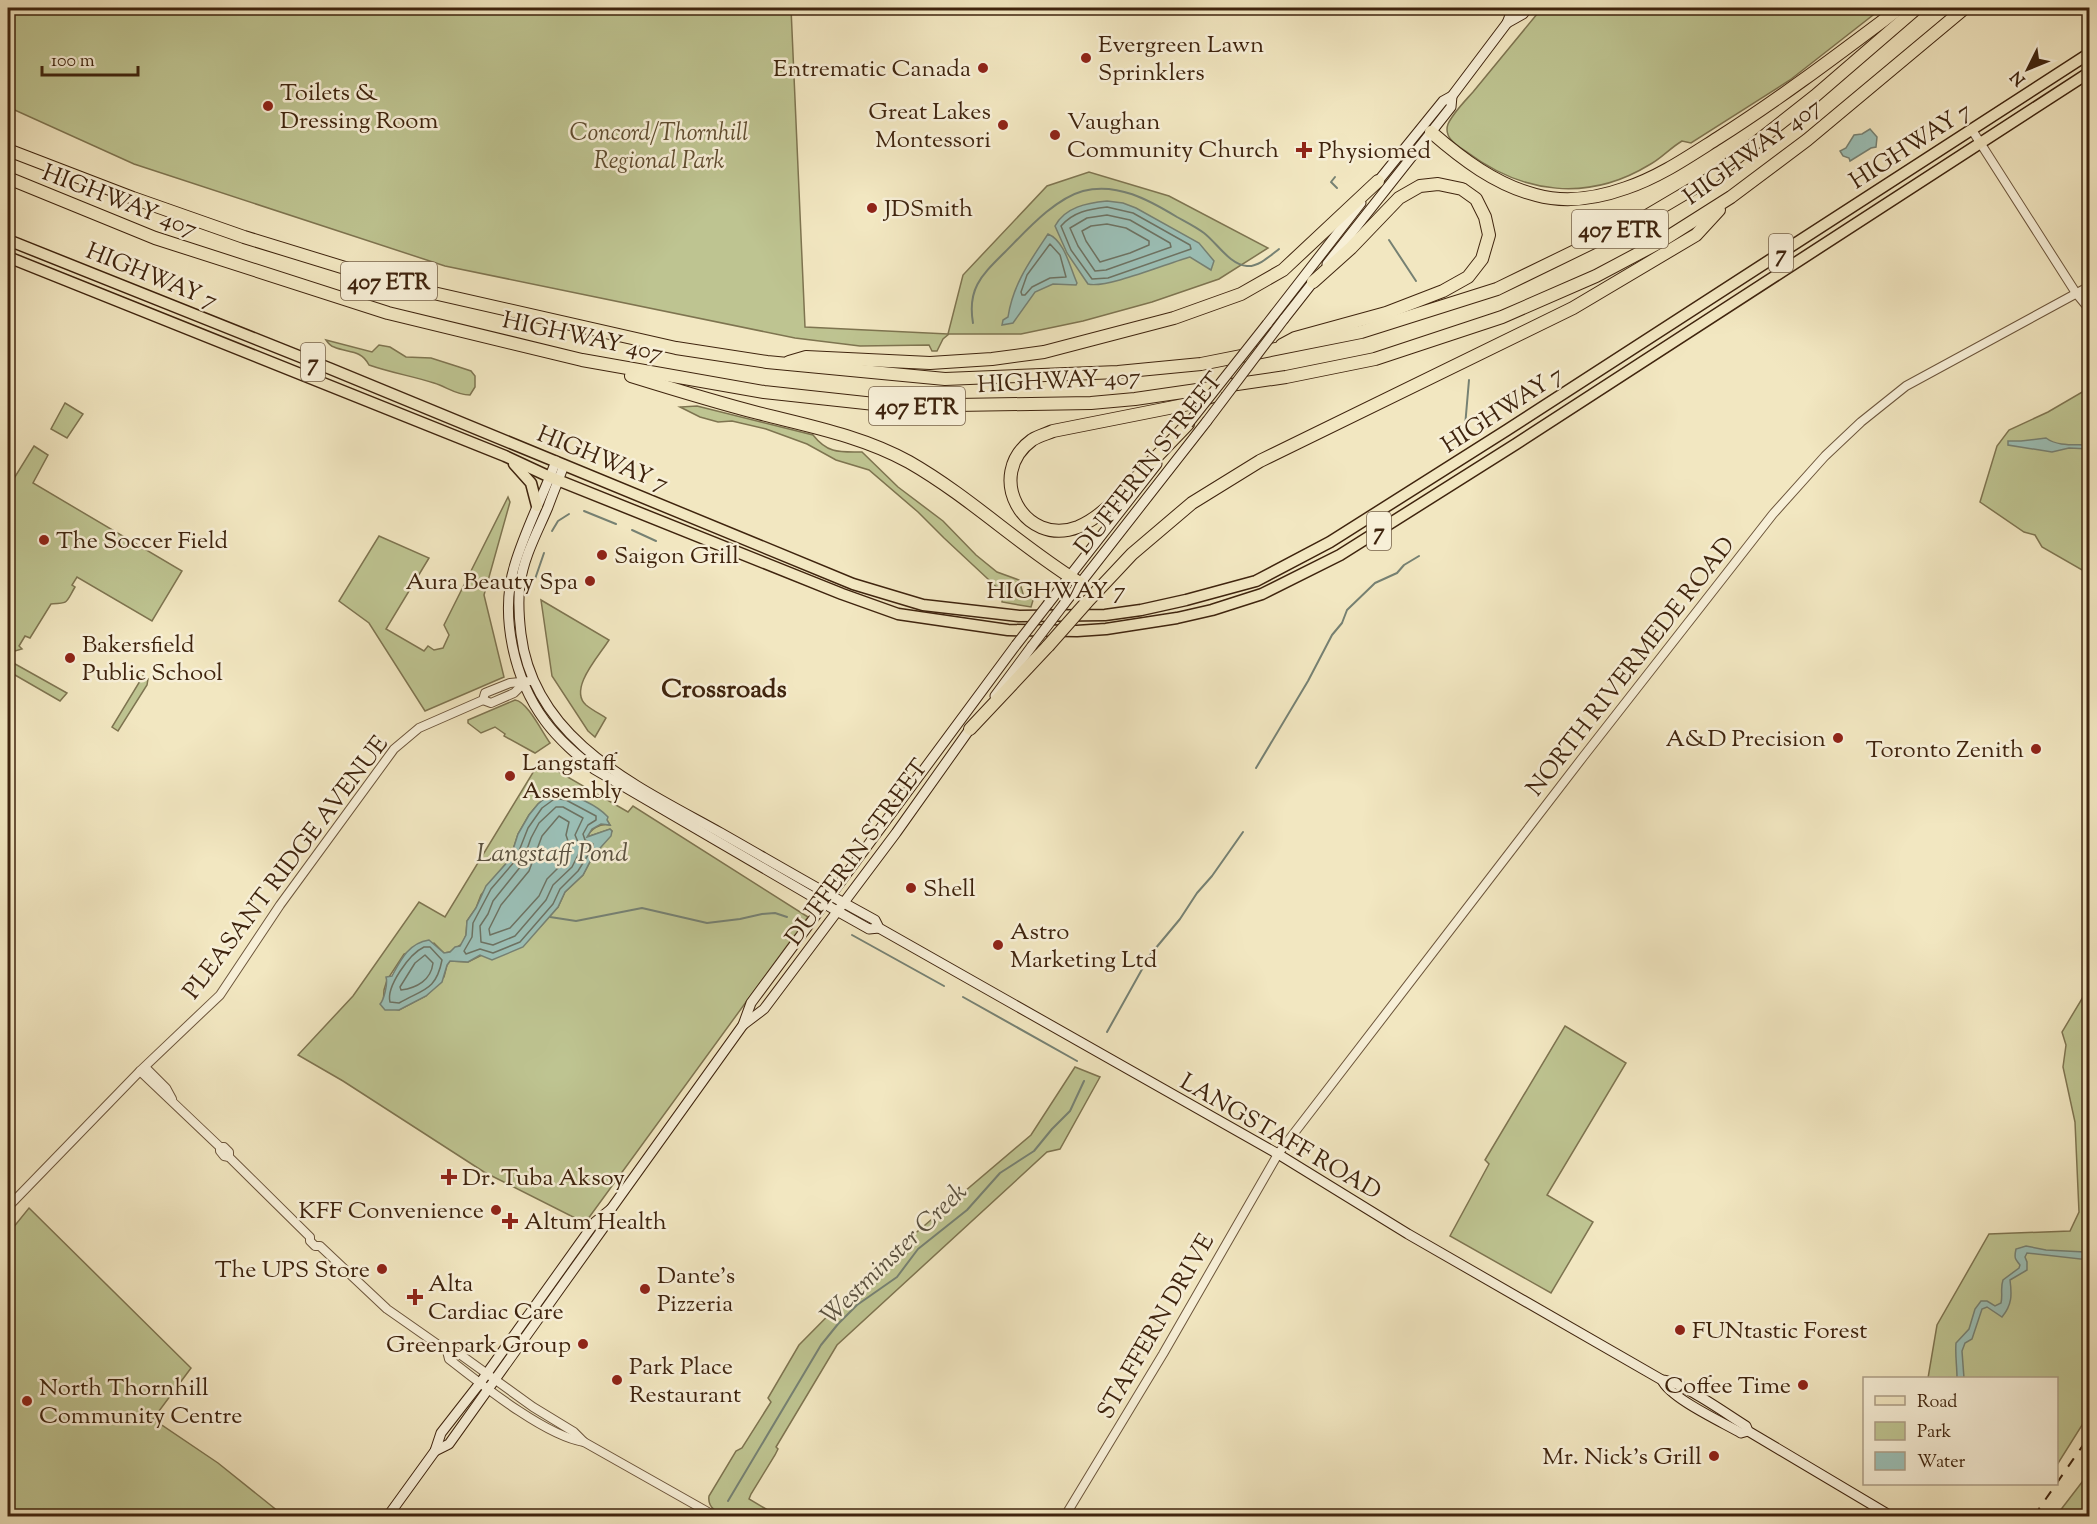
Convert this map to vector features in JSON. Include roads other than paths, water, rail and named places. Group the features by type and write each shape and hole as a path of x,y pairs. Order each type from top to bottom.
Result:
{"highway":[{"path":"1431,132 1469,163 1514,188 1538,196 1570,199 1596,196 1627,188 1669,169 1800,83 1900,8"},
{"name":"HIGHWAY 407","path":"8,150 133,198 244,237 407,287 676,348 783,364 945,379 1118,372 1201,364 1270,352 1361,332 1497,289 1645,217 1711,178 1815,96 1917,8"},
{"name":"HIGHWAY 407","path":"8,178 155,238 367,306 582,360 764,393 893,406 1091,404 1255,382 1375,359 1502,317 1607,271 1660,242 1731,197 1807,140 1965,8"},
{"path":"783,364 806,357 930,363 992,359 1044,352 1174,318 1241,294 1282,270 1378,181"},
{"path":"1270,352 1295,338 1386,313 1434,295 1468,277 1482,259 1489,235 1485,217 1476,199 1462,189 1438,184 1420,186 1399,198 1351,248 1313,282"},
{"path":"970,729 1132,554 1192,503 1260,461 1584,302 1696,235 1731,197"},
{"path":"582,360 711,401 854,438 907,461 955,491 1080,583"},
{"path":"1188,424 1112,503 1077,528 1056,531 1037,526 1024,515 1012,497 1010,470 1020,451 1033,438 1053,431 1189,404 1255,382"}],"main road":[{"name":"DUFFERIN STREET","path":"388,1516 435,1452 441,1433 480,1383 596,1222 611,1209 742,1025 751,1003 1068,575 1378,181 1424,127 1443,100 1452,96 1506,23 1513,8"},
{"name":"DUFFERIN STREET","path":"1506,23 1523,14 1528,8"},
{"name":"HIGHWAY 7","path":"8,240 853,584 923,605 1019,616 1105,615 1186,600 1256,581 1330,542 2090,53"},
{"name":"HIGHWAY 7","path":"8,257 842,594 898,614 1008,630 1106,629 1177,618 1262,594 1340,555 2090,72"},
{"name":"DUFFERIN STREET","path":"742,1025 764,1009 896,833 1032,645 1451,107 1452,96"},
{"path":"504,456 527,477 537,506"},
{"name":"LANGSTAFF ROAD","path":"528,681 519,618 520,586 532,542 560,463"},
{"name":"LANGSTAFF ROAD","path":"554,478 537,506 514,566 509,615 514,656 528,681 556,720 581,746 604,765 827,899 843,903 875,920 879,928 1278,1154 1408,1234 1662,1380 1670,1381 1708,1402 1746,1426 1748,1431 1891,1516"},
{"name":"LANGSTAFF ROAD","path":"827,899 837,911 869,929 879,928"},
{"name":"DUFFERIN STREET","path":"435,1452 449,1444 496,1380 604,1227 611,1209"}],"street":[{"path":"1972,130 2076,293 2090,310"},
{"name":"NORTH RIVERMEDE ROAD","path":"1278,1154 1747,547 1822,458 1861,422 1906,386 2090,286"},
{"name":"PLEASANT RIDGE AVENUE","path":"8,1207 142,1069 220,995 280,905 394,749 419,728 483,700 491,703 514,693 528,681"},
{"path":"142,1069 166,1088 174,1102 220,1147 224,1156 229,1157 310,1237 310,1241 315,1246 320,1246 387,1309 447,1351 449,1359 527,1416 570,1440 584,1442"},
{"name":"STAFFERN DRIVE","path":"1065,1516 1163,1354 1278,1154"},
{"path":"447,1351 454,1350 533,1407 574,1432 584,1442 715,1516"}],"water":[{"path":"1870,129 1877,137 1876,147 1850,161 1849,158 1843,156 1840,151 1846,148 1854,135 1862,134"},
{"path":"1107,201 1123,203 1136,208 1199,243 1214,261 1211,270 1190,257 1108,283 1088,284 1067,253 1055,226 1065,214 1077,207"},
{"path":"1048,234 1059,242 1063,249 1076,285 1053,284 1035,292 1013,323 1002,325 1003,320 1008,317 1010,305 1023,273"},
{"path":"2046,438 2061,444 2089,445 2089,449 2069,448 2052,452 2008,445 2008,441"},
{"name":"Langstaff Pond","path":"559,793 585,801 608,817 610,825 601,824 592,829 587,837 610,829 612,831 611,836 593,856 583,875 565,892 558,907 523,947 492,960 480,955 468,962 450,961 442,982 426,996 399,1010 385,1010 380,1004 385,991 386,977 392,976 406,953 422,942 429,940 444,953 460,946 466,935 467,921 486,886 510,859 518,834 529,815 550,794"},
{"path":"2026,1246 2046,1250 2085,1252 2089,1254 2089,1260 2027,1253 2025,1257 2027,1270 2010,1280 2010,1300 2002,1317 1987,1307 1982,1309 1972,1339 1965,1343 1962,1351 1964,1377 1957,1377 1956,1343 1969,1329 1975,1309 1981,1301 1987,1301 1995,1306 2001,1303 2003,1280 2020,1265 2015,1258 2016,1249"}],"waterway":[{"name":"Westminster Creek","path":"1335,177 1331,182 1337,188"},
{"path":"973,323 972,300 983,275 1051,208 1083,191 1108,189 1144,199 1201,231 1229,258 1241,265 1255,265 1279,249"},
{"name":"Westminster Creek","path":"1389,240 1416,281"},
{"name":"Westminster Creek","path":"1464,438 1469,380"},
{"path":"584,511 616,524"},
{"path":"552,531 558,521 569,514"},
{"path":"632,530 656,541"},
{"path":"535,579 544,553"},
{"name":"Westminster Creek","path":"1256,768 1308,681 1332,635 1342,623 1347,610 1375,583 1397,573 1404,565 1419,556"},
{"name":"Westminster Creek","path":"1107,1032 1150,955 1180,919 1243,832"},
{"path":"550,917 576,921 642,908 707,923 775,913 787,917"},
{"path":"852,935 944,986"},
{"path":"963,997 1077,1061"},
{"name":"Westminster Creek","path":"728,1501 821,1345 838,1324 857,1305 897,1277 918,1249 967,1210 1000,1173 1034,1151 1070,1111 1084,1081"}],"railway":[{"path":"2058,1481 2090,1435"},
{"path":"2034,1516 2055,1485"}],"place":[{"name":"Evergreen Lawn Sprinklers","path":"1086,58"},
{"name":"Entrematic Canada","path":"983,68"},
{"name":"Toilets & Dressing Room","path":"268,106"},
{"name":"Great Lakes Montessori","path":"1003,125"},
{"name":"Vaughan Community Church","path":"1055,135"},
{"name":"Physiomed","path":"1304,150"},
{"name":"JDSmith","path":"872,208"},
{"name":"The Soccer Field","path":"44,540"},
{"name":"Saigon Grill","path":"602,555"},
{"name":"Aura Beauty Spa","path":"590,581"},
{"name":"Bakersfield Public School","path":"70,658"},
{"name":"A&D Precision","path":"1838,738"},
{"name":"Toronto Zenith","path":"2036,749"},
{"name":"Langstaff Assembly","path":"510,776"},
{"name":"Shell","path":"911,888"},
{"name":"Astro Marketing Ltd","path":"998,945"},
{"name":"Dr. Tuba Aksoy","path":"449,1177"},
{"name":"KFF Convenience","path":"496,1210"},
{"name":"Altum Health","path":"510,1221"},
{"name":"The UPS Store","path":"382,1269"},
{"name":"Dante's Pizzeria","path":"645,1289"},
{"name":"Alta Cardiac Care","path":"415,1297"},
{"name":"FUNtastic Forest","path":"1680,1330"},
{"name":"Greenpark Group","path":"583,1344"},
{"name":"Park Place Restaurant","path":"617,1380"},
{"name":"Coffee Time","path":"1803,1385"},
{"name":"North Thornhill Community Centre","path":"27,1401"},
{"name":"Mr. Nick's Grill","path":"1714,1456"}],"district":[{"name":"Crossroads","path":"724,688"}],"park label":[{"name":"Concord/Thornhill Regional Park","path":"659,146"}]}
